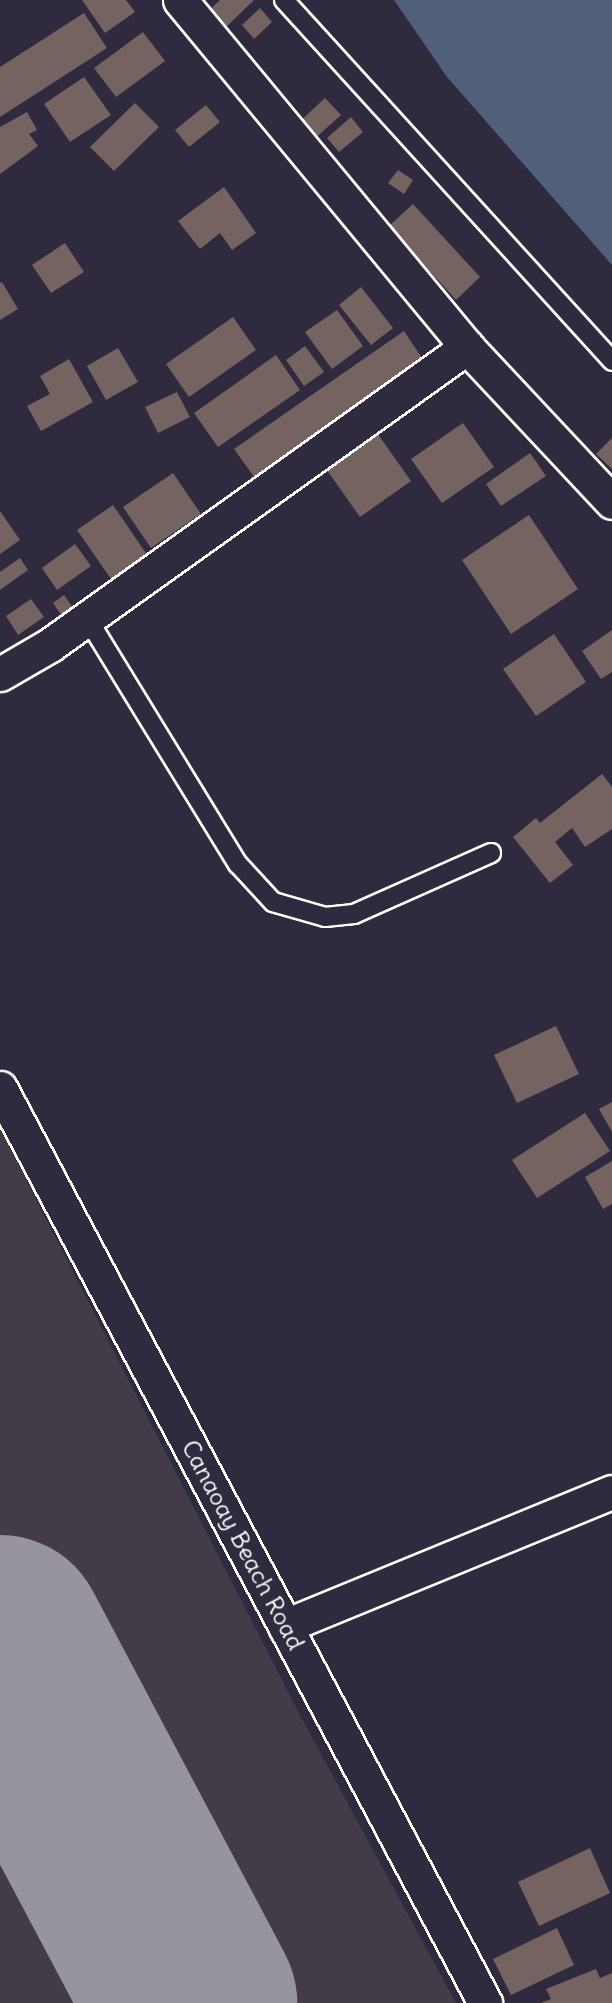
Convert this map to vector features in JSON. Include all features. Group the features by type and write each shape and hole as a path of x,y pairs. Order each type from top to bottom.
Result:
{"street":[{"path":"180,0 467,347 612,502"},
{"path":"0,674 87,618 467,347"},
{"name":"Canaoay Beach Road","path":"0,1088 485,2003"},
{"path":"285,1626 612,1492"}],"lane":[{"path":"284,0 612,361"},
{"path":"87,618 238,864 273,902 325,917 354,914 491,853"}],"shaded area":[{"path":"0,1129 301,1717 456,2003 0,2003"}],"water":[{"path":"394,0 612,0 612,265 447,77"}],"building":[{"path":"82,0 126,0 135,12 105,33"},
{"path":"220,0 254,0 220,33 203,16"},
{"path":"260,8 272,22 254,39 242,25"},
{"path":"84,13 107,48 0,117 0,67"},
{"path":"143,32 165,61 116,97 94,68"},
{"path":"84,77 111,115 70,142 44,104"},
{"path":"325,98 341,115 311,142 296,125"},
{"path":"135,103 159,127 114,171 90,147"},
{"path":"206,105 220,122 189,147 175,130"},
{"path":"27,112 37,130 29,134 38,146 0,174 0,127"},
{"path":"351,117 363,132 339,152 327,138"},
{"path":"398,170 413,180 404,194 388,183"},
{"path":"224,187 256,233 232,250 220,233 200,249 178,221"},
{"path":"413,204 480,277 456,300 389,226"},
{"path":"65,243 84,272 51,293 32,265"},
{"path":"2,282 18,309 0,320 0,283"},
{"path":"361,287 393,328 371,345 339,305"},
{"path":"337,310 363,346 332,369 305,332"},
{"path":"233,317 256,350 189,397 166,364"},
{"path":"404,331 426,364 257,481 234,449"},
{"path":"305,346 324,372 304,386 286,360"},
{"path":"118,348 138,382 106,400 87,366"},
{"path":"276,355 300,390 218,447 194,413"},
{"path":"69,359 93,402 41,431 27,406 50,394 40,376"},
{"path":"177,392 190,417 158,433 145,407"},
{"path":"463,423 494,467 442,503 411,459"},
{"path":"375,430 411,481 360,517 324,466"},
{"path":"612,438 612,469 596,454"},
{"path":"530,453 546,476 501,506 486,484"},
{"path":"173,473 201,514 151,548 123,507"},
{"path":"113,505 154,565 118,589 77,530"},
{"path":"0,511 20,540 0,554"},
{"path":"529,515 578,589 511,634 462,560"},
{"path":"75,544 91,566 57,590 42,568"},
{"path":"20,558 28,570 0,590 0,572"},
{"path":"64,595 80,618 68,625 53,603"},
{"path":"31,599 44,617 18,635 6,616"},
{"path":"612,630 612,672 601,679 582,651"},
{"path":"554,634 586,682 536,716 503,669"},
{"path":"602,774 612,787 612,829 585,847 572,828 555,842 573,865 550,883 513,837 536,818 540,823"},
{"path":"556,1026 579,1074 517,1103 494,1055"},
{"path":"612,1102 612,1132 599,1109"},
{"path":"585,1113 610,1151 537,1198 512,1160"},
{"path":"612,1161 612,1204 603,1209 585,1177"},
{"path":"590,1848 610,1893 539,1926 518,1882"},
{"path":"557,1928 574,1965 511,1995 493,1959"},
{"path":"596,1969 600,1978 612,1973 612,2003 541,2003 551,1999 546,1989"}],"taxiway":[{"path":"0,1677 24,1700 70,1771"}],"runway":[{"path":"0,1640 192,2003"}]}
